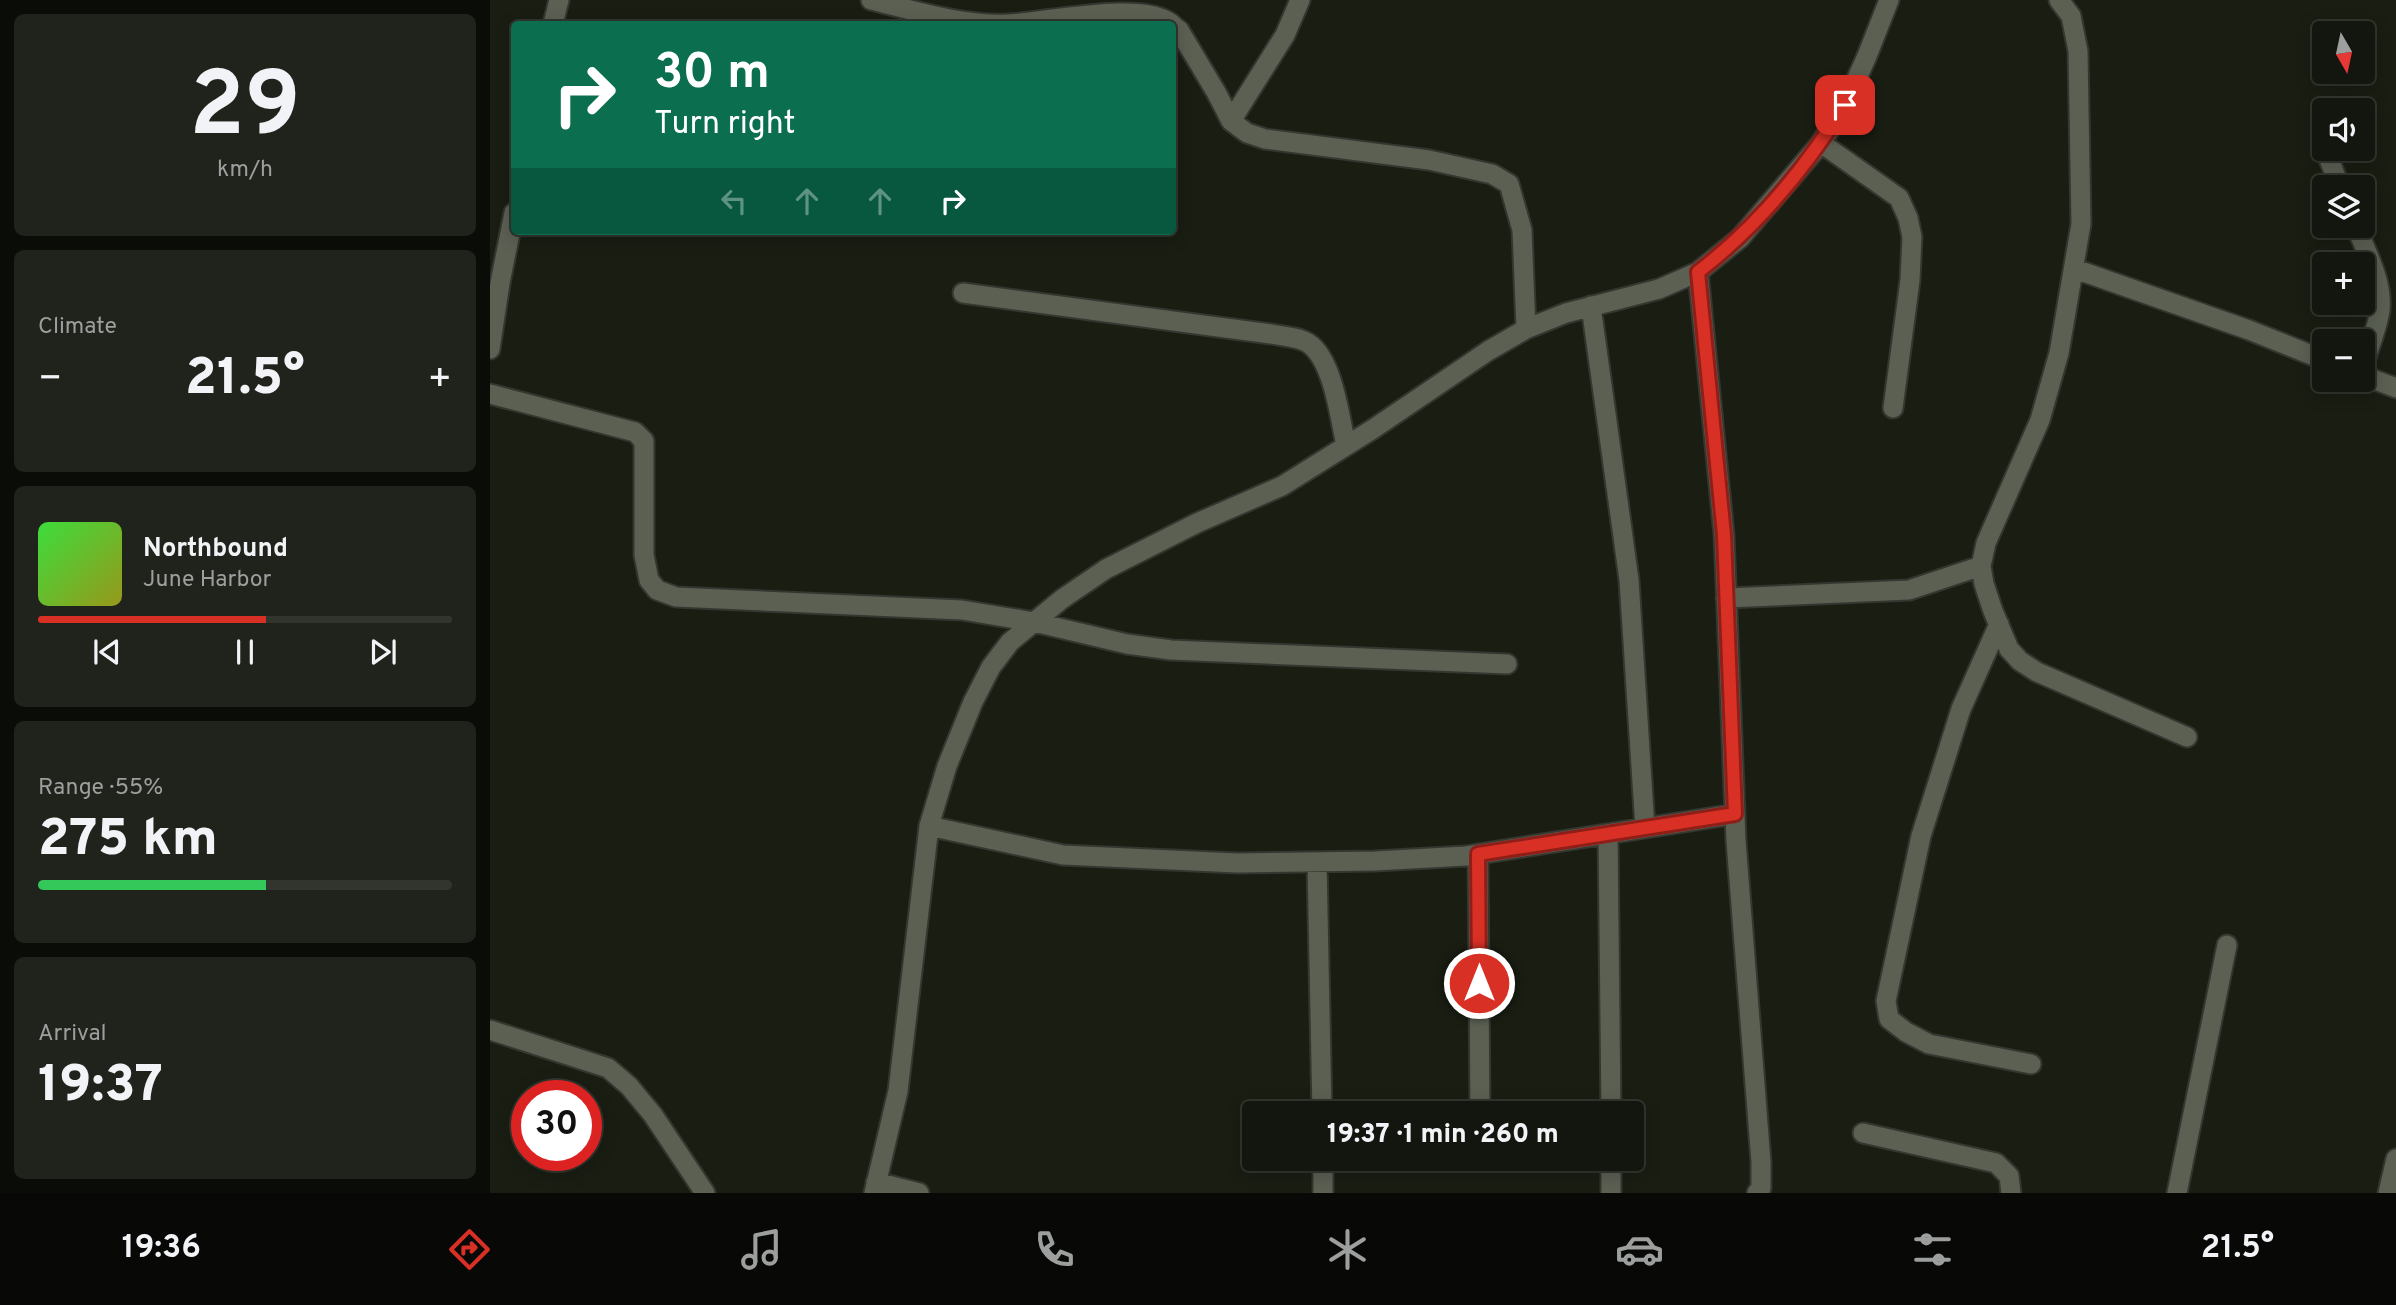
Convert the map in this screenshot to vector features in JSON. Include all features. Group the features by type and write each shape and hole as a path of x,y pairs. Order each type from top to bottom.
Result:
{"street":[{"path":"554,21 558,0"},
{"path":"872,0 964,21"},
{"path":"1231,121 1285,35 1300,0"},
{"path":"919,1193 875,1188 898,1091 929,826 947,766 973,702 991,667 1010,642 1062,598 1107,569 1197,523 1282,486 1526,329 1566,313 1659,289 1698,272 1740,238 1821,143 1845,105 1889,0"},
{"path":"2059,0 2071,16 2078,51 2081,224 2059,354 2040,420 1986,543 1981,566 1984,584 2009,649 2020,661 2037,672 2187,737"},
{"path":"1034,21 1131,7 1168,21"},
{"path":"1176,28 1231,121 1247,133 1265,139 1429,160 1492,174 1509,184 1522,230 1526,329"},
{"path":"1821,143 1899,198 1908,218 1912,237 1910,280 1893,408"},
{"path":"490,349 511,228"},
{"path":"2361,238 2377,280 2380,296 2374,329"},
{"path":"2075,269 2249,330 2312,355"},
{"path":"1698,272 1724,535 1735,814 1761,1162 1761,1188 1757,1193"},
{"path":"963,293 1271,334 1307,342 1317,351 1328,370 1346,446"},
{"path":"1591,306 1629,580 1645,828"},
{"path":"2375,380 2396,388"},
{"path":"490,394 635,432 644,441 644,555 649,580 657,590 676,597 865,608 962,610 1034,622 1127,644 1171,650 1507,664"},
{"path":"1727,598 1909,590 1981,566"},
{"path":"1998,624 1961,709 1921,836 1886,1001 1889,1019 1929,1044 2031,1064"},
{"path":"929,826 1063,855 1237,863 1317,862 1478,854 1735,814"},
{"path":"1608,834 1611,1101"},
{"path":"1478,854 1480,1101"},
{"path":"1317,862 1322,1101"},
{"path":"2177,1193 2227,945"},
{"path":"490,1015 499,1032 608,1068 629,1086 653,1115 705,1193"},
{"path":"1863,1133 1996,1163 2009,1176 2011,1193"},
{"path":"2388,1193 2396,1159"},
{"path":"1323,1171 1323,1193"},
{"path":"1611,1171 1611,1193"}],"route":[{"path":"1479,983 1478,854 1735,814 1724,535 1698,272 1740,238 1778,197 1821,143 1845,105"}]}
